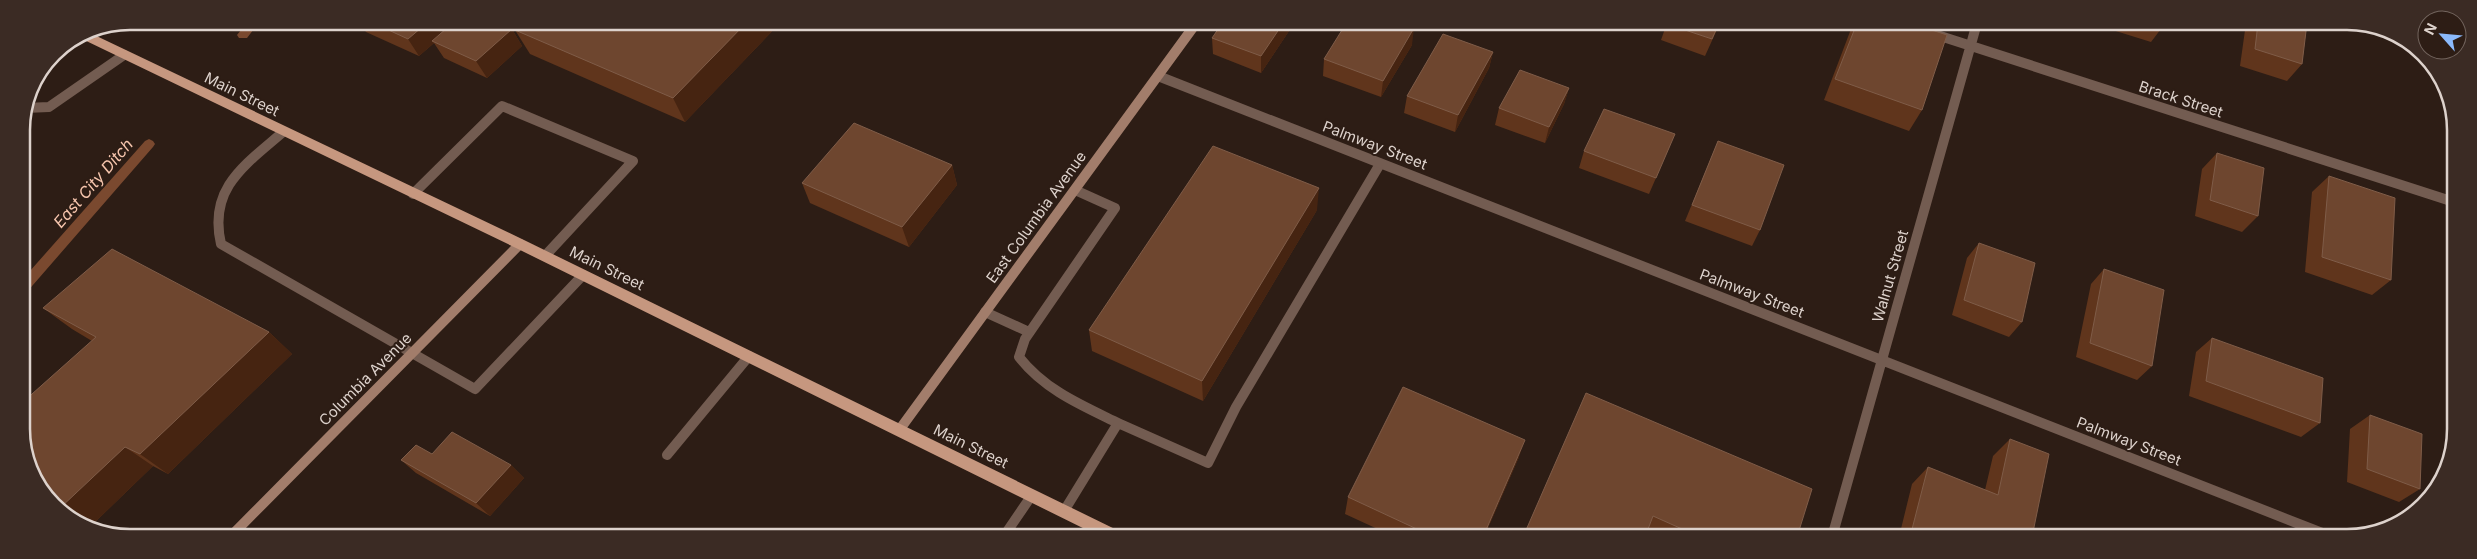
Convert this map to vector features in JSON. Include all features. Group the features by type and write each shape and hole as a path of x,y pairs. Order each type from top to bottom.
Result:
{"main road":[{"name":"Main Street","path":"91,38 283,132 546,256 1101,529"}],"street":[{"name":"East Columbia Avenue","path":"900,429 1192,30"},
{"name":"Walnut Street","path":"1834,529 1975,30"},
{"name":"Brack Street","path":"1926,31 2447,200"},
{"path":"32,108 49,107 124,55"},
{"name":"Palmway Street","path":"1158,76 2312,529"},
{"path":"413,194 502,106 633,162 546,256"},
{"path":"283,132 227,185 218,205 214,228 220,244 475,389 583,275"},
{"path":"1074,190 1115,208 1030,332 1020,348 1019,357 1029,372 1051,389 1118,423 1208,462 1236,407 1380,164"},
{"name":"Columbia Avenue","path":"237,529 520,244"},
{"path":"985,312 1030,332"},
{"path":"667,455 749,356"},
{"path":"1064,511 1118,423"},
{"path":"1009,529 1032,495"}],"building":[{"path":"388,30 419,30 408,39"},
{"path":"445,30 511,30 476,61 432,41"},
{"path":"515,30 739,30 673,98"},
{"path":"1218,30 1279,30 1261,56 1212,38"},
{"path":"1342,30 1413,30 1383,81 1324,59"},
{"path":"1685,30 1716,30 1712,39"},
{"path":"1854,30 1932,30 1947,35 1922,110 1835,79"},
{"path":"2257,30 2306,30 2302,64 2255,49"},
{"path":"1443,34 1493,52 1458,115 1407,96"},
{"path":"1520,70 1569,88 1549,127 1499,108"},
{"path":"1604,109 1675,134 1656,178 1584,151"},
{"path":"854,123 952,165 902,227 802,183"},
{"path":"1718,141 1784,165 1760,230 1692,205"},
{"path":"1213,146 1319,188 1202,381 1089,330"},
{"path":"2217,153 2264,168 2258,216 2210,200"},
{"path":"2329,176 2395,198 2391,280 2322,257"},
{"path":"1979,243 2035,263 2022,322 1964,300"},
{"path":"112,249 269,332 140,454 125,447 64,504 43,479 33,455 30,436 30,396 96,337 43,308"},
{"path":"2104,269 2164,290 2152,366 2090,343"},
{"path":"2212,338 2323,378 2320,423 2206,381"},
{"path":"1403,387 1525,440 1486,529 1417,529 1348,497"},
{"path":"1586,393 1812,489 1800,529 1682,529 1653,516 1648,529 1526,529"},
{"path":"2370,415 2422,434 2420,489 2367,469"},
{"path":"452,432 511,465 476,503 401,460 416,445 432,454"},
{"path":"2010,439 2049,454 2034,529 1912,529 1928,467 1998,495"}],"waterway":[{"name":"East City Ditch","path":"243,35 247,30"},
{"name":"East City Ditch","path":"30,280 149,144"}]}
